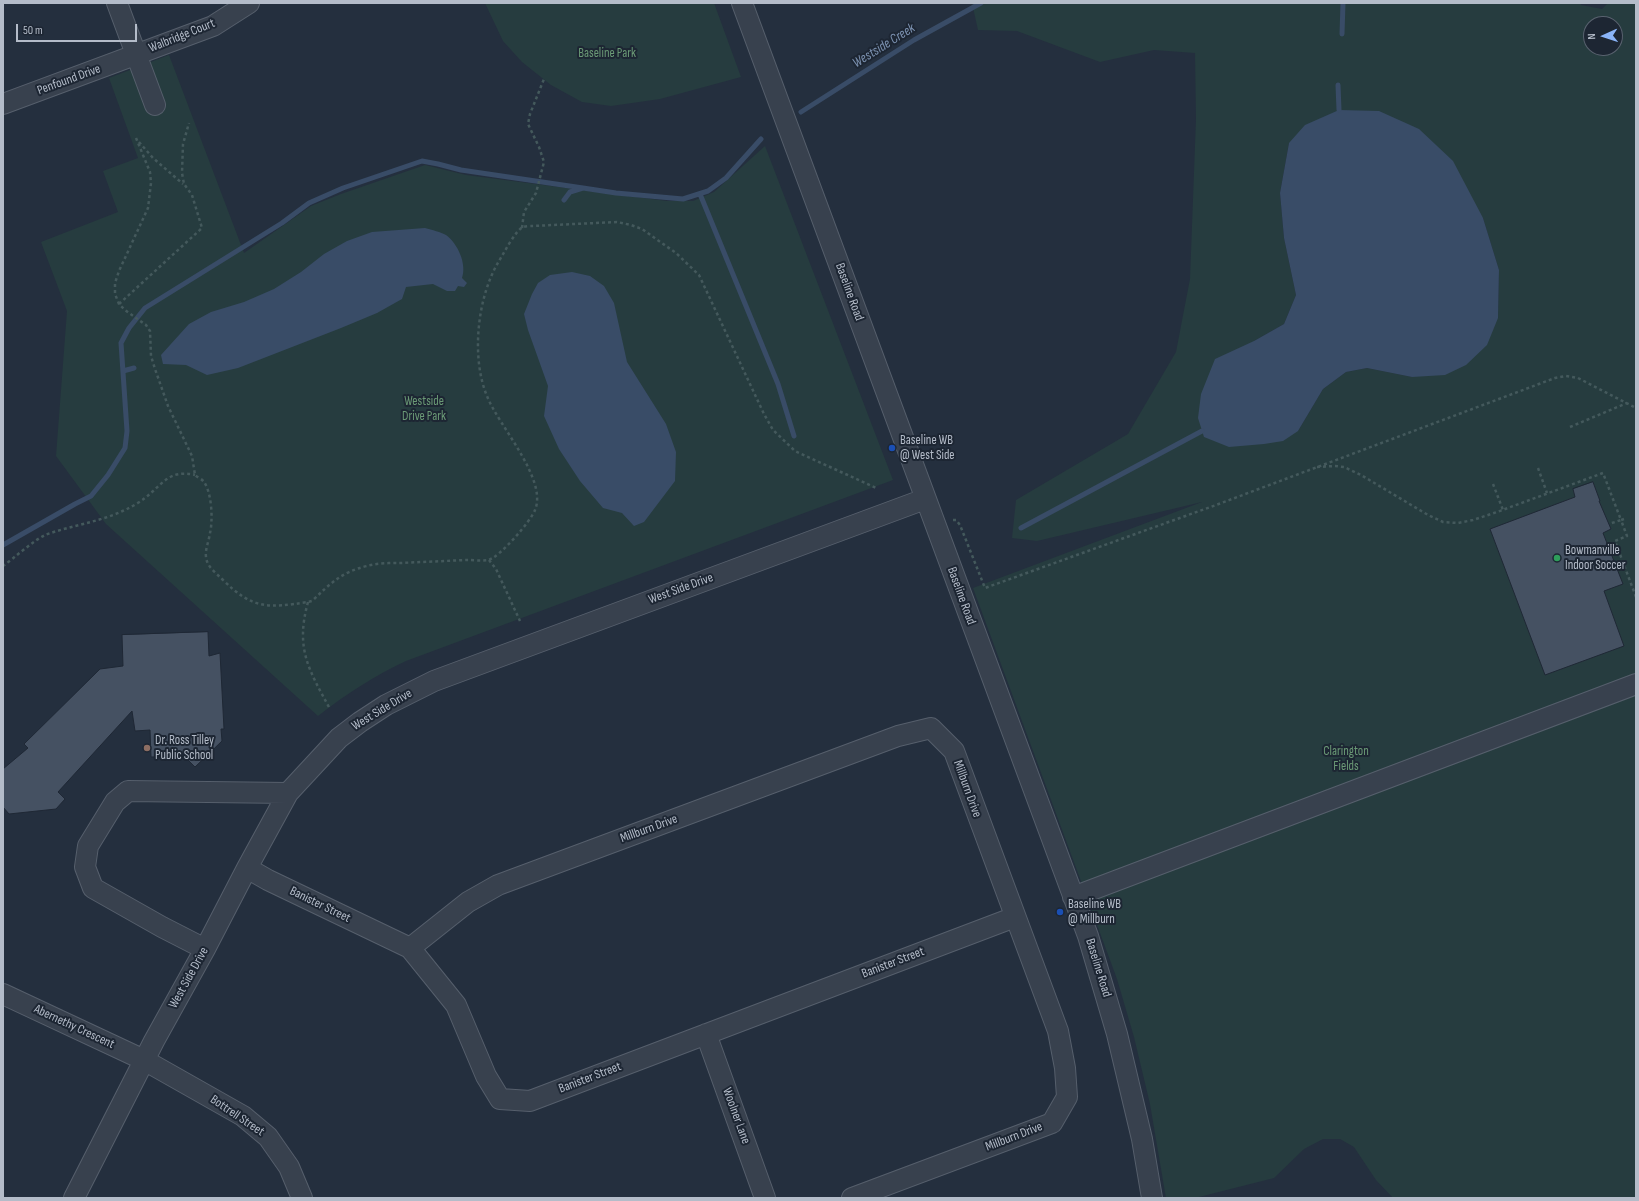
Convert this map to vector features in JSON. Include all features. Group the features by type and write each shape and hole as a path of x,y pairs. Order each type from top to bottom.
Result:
{"street":[{"path":"117,3 154,105"},
{"name":"Walbridge Court","path":"136,55 214,26 248,3"},
{"name":"Baseline Road","path":"742,3 1088,936 1118,1034 1142,1139 1152,1198"},
{"name":"Penfound Drive","path":"3,104 136,55"},
{"name":"West Side Drive","path":"74,1198 144,1060 206,949 247,868 288,793 339,738 360,722 408,693 434,681 925,498"},
{"path":"1073,897 1636,684"},
{"name":"Millburn Drive","path":"410,948 468,902 498,885 898,736 931,728 954,751 1058,1031 1066,1068 1067,1097 1052,1123 852,1198"},
{"path":"206,949 162,927 93,888 85,867 88,846 115,802 128,792 288,793"},
{"name":"Banister Street","path":"247,868 268,880 410,948 456,1005 486,1076 500,1099 530,1102 1015,917"},
{"name":"Abernethy Crescent","path":"3,994 144,1060"},
{"name":"Woolner Lane","path":"706,1034 765,1198"},
{"name":"Bottrell Street","path":"144,1060 243,1116 268,1136 289,1167 302,1198"}],"path":[{"path":"3,566 43,536 105,518 127,509 145,498 166,478 174,474 185,472 195,475 204,482 209,494 211,521 206,558 210,566 231,589 245,599 259,605 277,607 312,601 337,578 368,566 427,561 489,560 509,544 529,520 535,510 537,490 530,471 487,398 482,383 478,339 486,294 493,270 512,239 522,228 524,212 536,194 539,184 544,162 539,147 528,124 530,114 544,79"},
{"path":"184,184 182,173 182,150 188,124"},
{"path":"119,304 202,228 192,195 184,184 144,150 136,138 150,172 151,183 148,208 119,271 115,283 115,294 119,304 146,325 150,331 151,356 155,369 168,406 192,456 195,475"},
{"path":"522,228 532,226 617,222 642,229 676,253 699,275 764,414 773,430 783,441 795,450 876,488"},
{"path":"950,519 956,520 960,525 985,588 1216,505 1555,378 1566,376 1578,378 1636,408"},
{"path":"1570,427 1627,403"},
{"path":"1312,468 1335,466 1344,467 1361,475 1428,515 1443,522 1458,523 1473,520 1503,510 1603,473 1622,519 1627,536 1615,541 1636,597"},
{"path":"1538,468 1548,494"},
{"path":"1493,484 1503,510"},
{"path":"1609,524 1622,519"},
{"path":"489,560 496,569 520,621"},
{"path":"308,602 306,611 304,651 311,673 330,709"}],"green space":[{"name":"Baseline Park","path":"485,3 714,3 741,77 660,99 611,106 582,102 551,85 522,62 503,41"},
{"name":"Clarington Fields","path":"972,3 1580,3 1581,5 1602,9 1608,3 1636,3 1636,1198 1393,1198 1376,1180 1354,1147 1340,1139 1323,1139 1304,1149 1274,1178 1195,1198 1166,1198 1150,1104 1134,1037 1117,979 973,588 1202,502 1037,541 1012,538 1016,500 1128,434 1176,352 1190,279 1196,119 1195,53 1154,50 1100,62 1017,31 978,30","holes":["1289,143 1483,218 1499,270 1498,318 1412,377 1367,368 1346,372 1323,389 1298,431 1254,341 1284,324 1296,295 1284,238 1280,193"]},
{"name":"Westside Drive Park","path":"169,55 244,253 311,206 425,165 466,175 667,201 693,201 714,192 765,146 893,480 406,661 360,686 318,716 106,524 56,456 67,311 41,242 118,212 103,171 138,158 109,78"}],"water":[{"path":"1339,110 1379,111 1419,129 1453,161 1483,218 1499,270 1498,318 1487,345 1466,365 1445,375 1412,377 1367,368 1346,372 1323,389 1298,431 1283,441 1229,447 1204,437 1198,418 1201,394 1215,359 1254,341 1284,324 1296,295 1284,238 1280,193 1289,143 1305,125"},
{"path":"425,228 446,235 458,249 463,267 462,278 467,283 464,287 458,286 455,291 447,291 433,284 406,287 402,299 377,313 238,368 207,375 186,365 163,364 161,355 189,324 211,312 244,302 274,289 301,272 324,254 347,241 372,232"},
{"path":"572,272 590,276 604,286 614,303 627,362 666,424 676,452 675,481 644,522 634,526 622,513 603,508 580,481 559,449 544,416 548,386 528,330 524,314 538,283 550,275"}],"building":[{"name":"Bowmanville Indoor Soccer","path":"1593,482 1611,529 1603,533 1623,584 1604,591 1624,646 1545,675 1490,529 1575,497 1573,489"},
{"path":"208,632 209,656 220,653 224,729 221,729 222,741 195,767 184,756 151,757 150,730 135,731 132,711 58,792 65,799 56,809 9,814 3,807 3,769 28,748 24,744 100,669 123,666 122,635"}],"waterway":[{"name":"Westside Creek","path":"801,112 914,40 981,3"},
{"path":"1342,34 1343,3"},
{"path":"1338,85 1339,110"},
{"path":"564,200 570,192 583,188 616,193 683,199 708,191 726,178 761,139"},
{"path":"3,545 91,496 108,475 125,448 127,431 121,343 129,328 145,308 282,223 309,203 343,188 422,161 461,170 583,188"},
{"path":"700,194 778,384 794,436"},
{"path":"123,371 134,368"},
{"path":"1021,528 1202,431"}],"place":[{"name":"Baseline WB @ West Side","path":"892,448"},
{"name":"Bowmanville Indoor Soccer","path":"1557,558"},
{"name":"Dr. Ross Tilley Public School","path":"147,748"},
{"name":"Baseline WB @ Millburn","path":"1060,912"}]}
